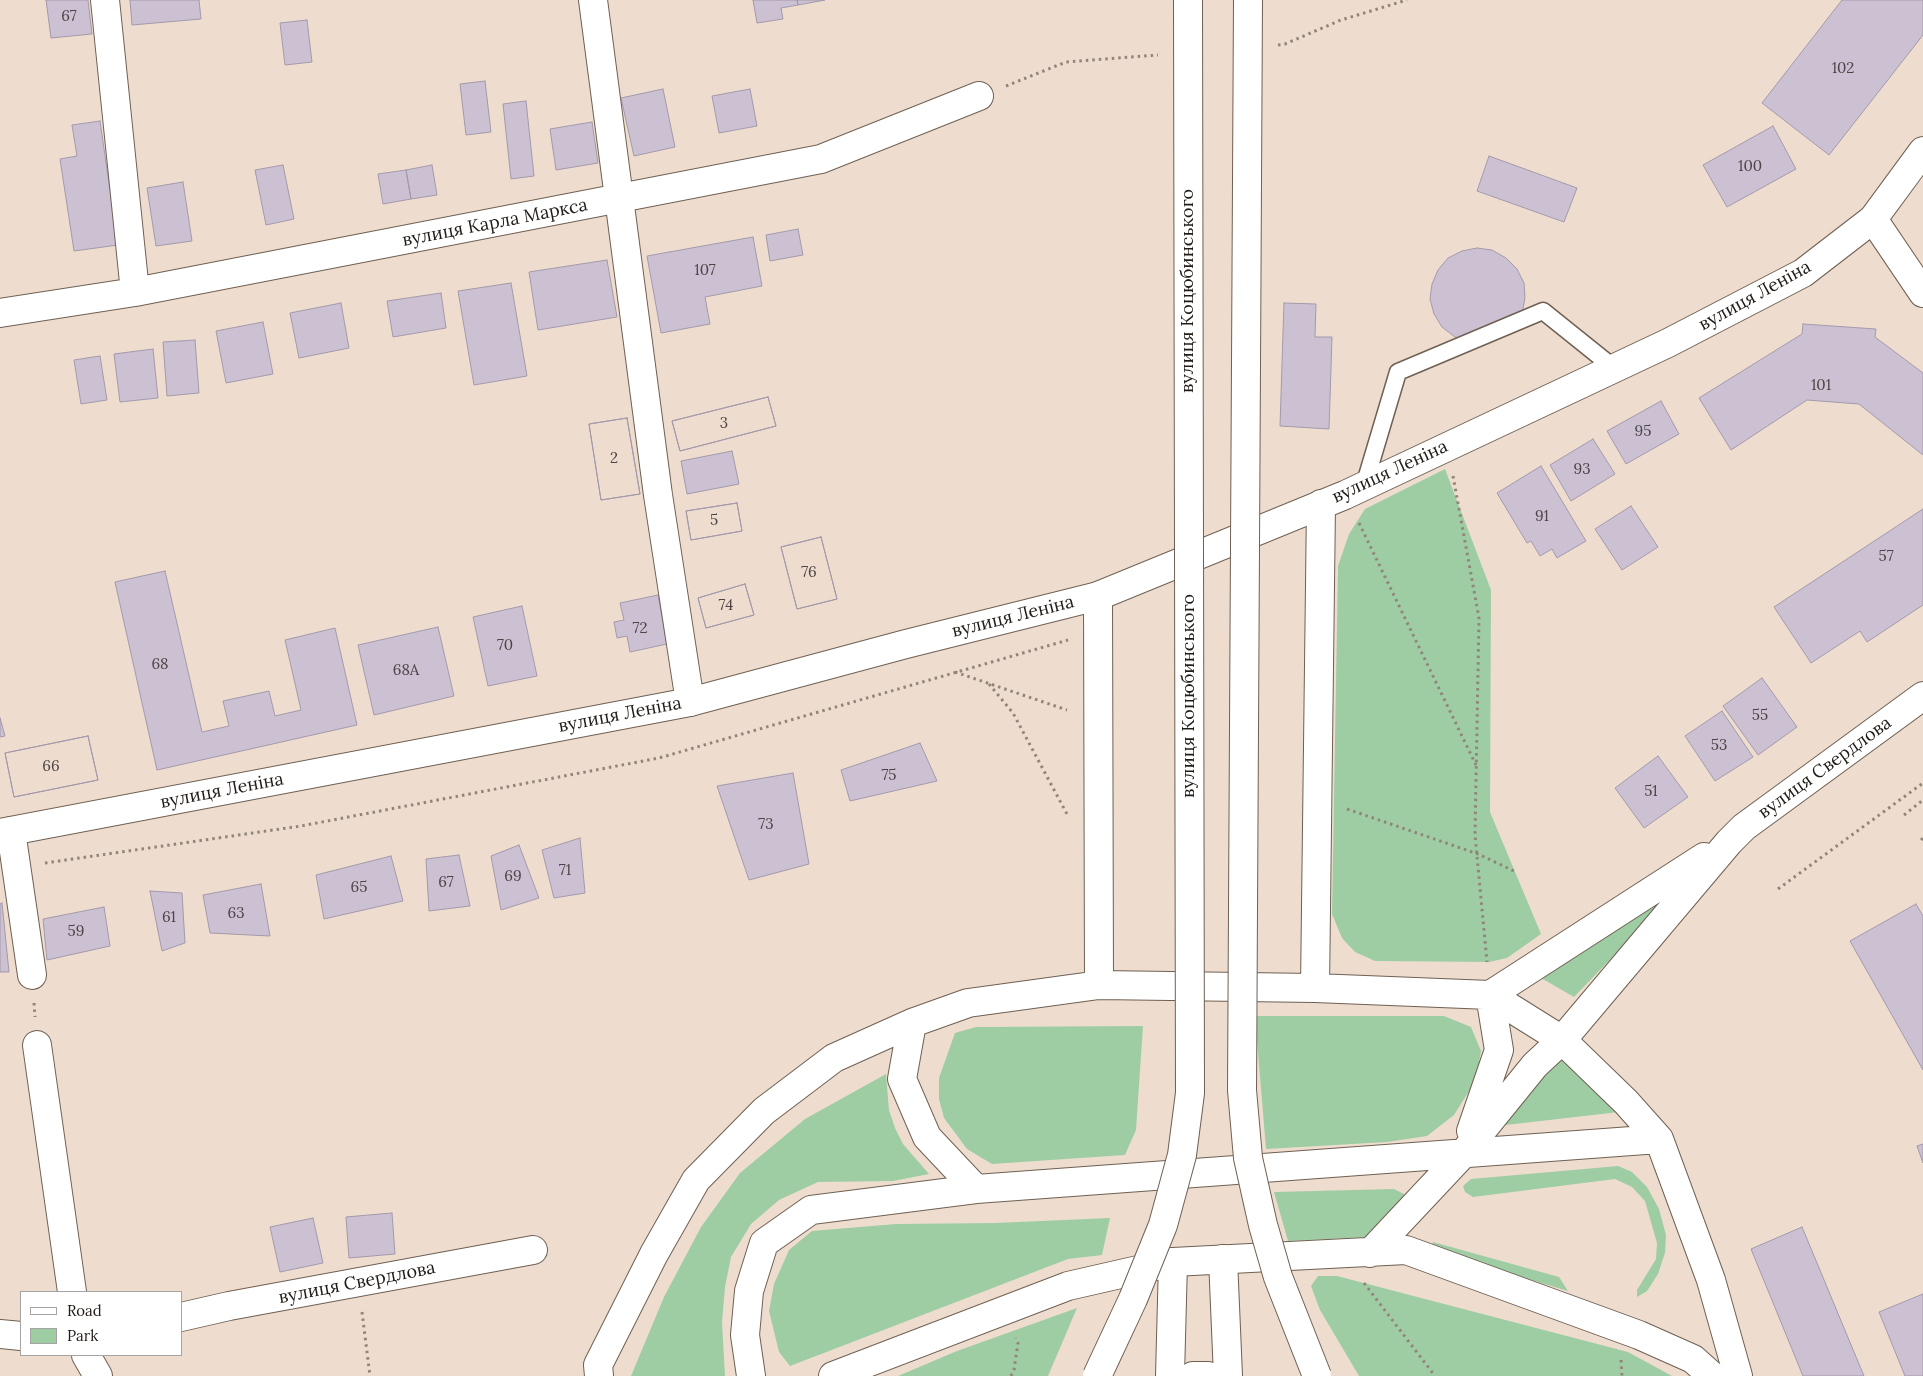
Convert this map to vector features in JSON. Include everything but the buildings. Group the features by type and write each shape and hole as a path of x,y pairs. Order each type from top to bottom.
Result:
{"street":[{"path":"105,0 134,292"},
{"path":"593,0 621,198 658,495 690,702"},
{"name":"вулиця Коцюбинського","path":"1097,1376 1134,1299 1163,1225 1182,1155 1190,1093 1188,0"},
{"path":"1248,0 1242,1090 1248,1158 1263,1224 1278,1278 1317,1376"},
{"name":"вулиця Карла Маркса","path":"0,313 134,292 821,159 980,96"},
{"name":"вулиця Леніна","path":"6,832 690,702 906,644 1098,596 1343,495 1668,343 1803,273 1873,219 1923,151"},
{"path":"1873,219 1923,293"},
{"path":"1315,988 1316,799 1343,495"},
{"path":"1098,596 1100,985"},
{"name":"вулиця Свердлова","path":"1729,842 1744,827 1923,696"},
{"path":"6,832 17,867 32,975"},
{"path":"1490,995 1729,842"},
{"path":"1370,1253 1462,1155 1535,1065 1562,1040 1729,842"},
{"path":"599,1376 598,1365 654,1254 696,1180 764,1111 834,1058 912,1023 968,1003 1100,985 1315,988 1490,995 1562,1040 1626,1102 1659,1139 1711,1280 1738,1376"},
{"path":"1462,1155 1500,1050 1490,995"},
{"path":"912,1023 902,1079 927,1137 976,1189"},
{"path":"37,1045 72,1291"},
{"path":"751,1376 745,1335 746,1318 749,1291 764,1243 811,1210 976,1189 1462,1155 1659,1139"},
{"name":"вулиця Свердлова","path":"182,1317 229,1306 534,1250"},
{"path":"833,1376 1068,1286 1173,1262 1406,1250 1639,1335 1693,1359 1712,1376"},
{"path":"1224,1259 1228,1376"},
{"path":"1170,1376 1173,1262"},
{"path":"0,1334 20,1336"},
{"path":"87,1356 98,1376"},
{"path":"1193,1376 1208,1376"}],"lane":[{"path":"1343,495 1398,372 1543,311 1614,368"}],"path":[{"path":"1448,446 1479,618 1476,834 1490,995"},
{"path":"1343,495 1476,765"},
{"path":"17,867 301,826 660,758 1098,632"},
{"path":"954,672 1099,720"},
{"path":"989,684 1014,713 1072,825"},
{"path":"1778,889 1923,783"},
{"path":"1316,799 1478,854 1514,871"},
{"path":"1904,815 1923,800"},
{"path":"32,975 37,1045"},
{"path":"358,1283 370,1376"},
{"path":"1364,1283 1435,1376"},
{"path":"1008,1308 1018,1343 1014,1370 1011,1376"}],"green space":[{"path":"1445,469 1491,590 1490,812 1541,934 1507,958 1489,962 1375,961 1355,952 1342,938 1332,914 1338,566 1349,534 1365,509"},
{"path":"1681,886 1574,997 1541,978"},
{"path":"1255,1016 1444,1016 1471,1027 1481,1051 1476,1080 1454,1115 1427,1136 1387,1142 1266,1149"},
{"path":"1143,1026 1136,1130 1125,1155 992,1164 967,1149 944,1118 939,1099 939,1078 955,1033 976,1027"},
{"path":"1561,1058 1619,1112 1497,1126"},
{"path":"886,1074 889,1110 895,1128 903,1144 929,1174 893,1181 818,1182 779,1200 751,1224 731,1257 725,1287 722,1322 725,1376 631,1376 664,1297 701,1227 740,1173 805,1119"},
{"path":"1618,1166 1632,1172 1647,1187 1659,1209 1666,1235 1665,1253 1658,1274 1647,1291 1637,1297 1637,1290 1656,1259 1657,1243 1645,1201 1632,1187 1615,1179 1473,1197 1465,1192 1463,1186 1471,1179"},
{"path":"1394,1189 1404,1194 1406,1202 1367,1237 1288,1241 1274,1192"},
{"path":"1110,1218 1102,1255 1068,1259 790,1366 779,1352 769,1311 774,1284 789,1250 812,1231 896,1224 995,1223"},
{"path":"1433,1242 1559,1277 1568,1291 1430,1250"},
{"path":"1318,1276 1337,1276 1628,1352 1672,1376 1359,1376 1320,1310 1311,1286"},
{"path":"1077,1308 1048,1376 898,1376 957,1351"}]}
